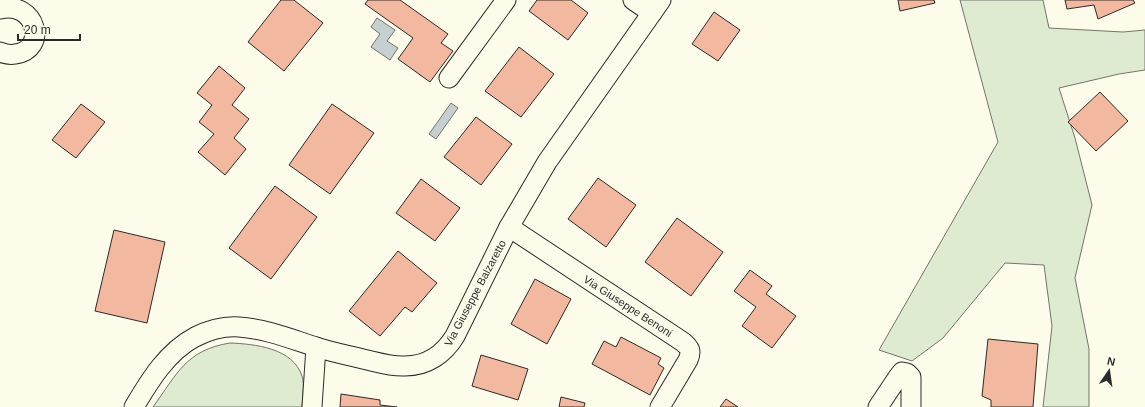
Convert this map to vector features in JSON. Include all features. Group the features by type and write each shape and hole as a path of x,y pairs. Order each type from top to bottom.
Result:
{"street":[{"path":"449,78 506,0"},
{"path":"633,0 656,6"},
{"path":"0,9 9,6 24,10 30,15 34,22 35,29 31,44 26,50 18,54 10,55 0,52"},
{"name":"Via Giuseppe Balzaretto","path":"134,407 151,380 171,355 195,337 208,332 230,327 249,328 267,332 316,347 394,366 415,365 434,358 445,350 455,336 509,227 534,182 558,144 656,6"},
{"name":"Via Giuseppe Benoni","path":"509,227 690,348 691,353 688,360 681,369 660,407"},
{"path":"312,407 316,347"},
{"path":"878,407 902,372 907,373 911,377 911,407"}],"green space":[{"path":"960,0 1043,0 1049,28 1123,32 1145,30 1145,70 1119,74 1059,88 1075,138 1092,205 1075,278 1089,349 1089,407 1043,407 1052,326 1044,265 1005,263 943,338 912,361 879,350 998,142"},
{"path":"230,343 261,346 272,349 290,359 297,367 303,380 302,407 153,407 184,365 203,351 215,346"}],"shaded area":[{"path":"377,18 395,30 387,41 398,48 390,60 371,47 380,34 371,27"},
{"path":"451,103 458,108 436,139 429,134"}],"building":[{"path":"281,0 294,0 323,23 284,71 248,42"},
{"path":"368,0 400,0 448,34 441,43 453,51 430,82 398,59 413,38 365,4"},
{"path":"537,0 571,0 588,13 568,40 529,11"},
{"path":"898,0 934,0 935,3 900,11"},
{"path":"1065,0 1133,0 1135,3 1098,19 1094,5 1067,9"},
{"path":"714,12 740,30 718,61 692,44"},
{"path":"519,47 554,74 521,117 485,91"},
{"path":"219,66 245,88 232,105 249,119 234,138 246,149 225,175 198,152 214,134 199,122 212,105 197,93"},
{"path":"1100,92 1128,121 1096,151 1068,122"},
{"path":"81,104 105,122 76,158 52,140"},
{"path":"332,104 374,133 330,194 289,165"},
{"path":"476,117 512,144 481,185 444,157"},
{"path":"598,178 636,205 606,247 568,219"},
{"path":"421,179 460,208 435,241 396,213"},
{"path":"275,186 317,217 271,279 229,248"},
{"path":"677,218 723,252 691,296 645,262"},
{"path":"114,230 165,242 147,323 95,311"},
{"path":"398,251 437,283 412,312 405,307 380,336 349,311"},
{"path":"750,270 772,286 766,294 796,316 772,348 742,326 756,307 734,291"},
{"path":"535,279 571,299 547,344 511,324"},
{"path":"621,337 661,358 658,364 664,368 650,395 592,364 604,341 616,347"},
{"path":"988,339 1038,344 1033,407 991,407 991,400 982,396"},
{"path":"481,355 528,369 518,400 472,386"},
{"path":"341,394 380,400 380,405 397,407 340,407"},
{"path":"561,397 585,403 584,407 559,407"},
{"path":"726,399 738,407 720,407"}]}
